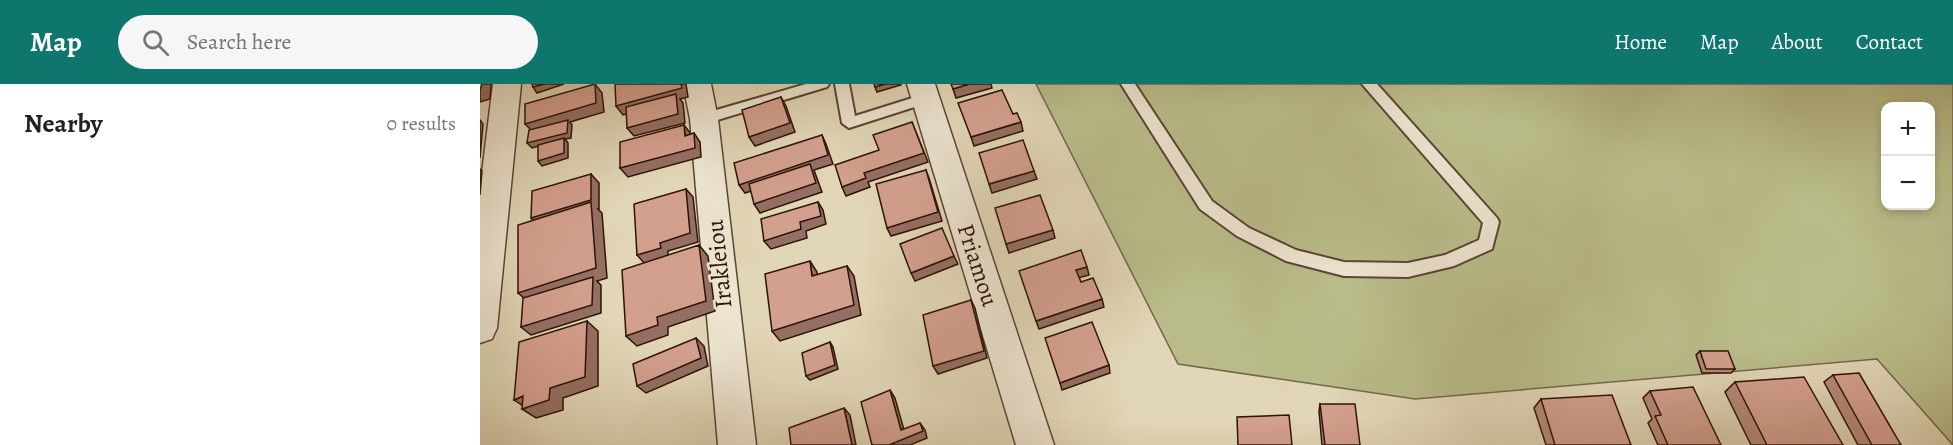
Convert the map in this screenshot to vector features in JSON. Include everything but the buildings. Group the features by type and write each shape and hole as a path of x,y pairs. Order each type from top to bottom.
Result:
{"street":[{"path":"480,328 507,84"},
{"name":"Irakleiou","path":"697,84 704,119 737,445"},
{"name":"Priamou","path":"923,92 1035,445"}],"lane":[{"path":"704,119 822,84"},
{"path":"842,84 849,123 923,92"},
{"path":"1128,84 1206,205 1243,232 1292,256 1344,269 1408,270 1448,261 1486,244 1491,222 1369,84"}],"green space":[{"path":"1036,84 1953,84 1953,445 1877,359 1415,399 1178,364"}]}
